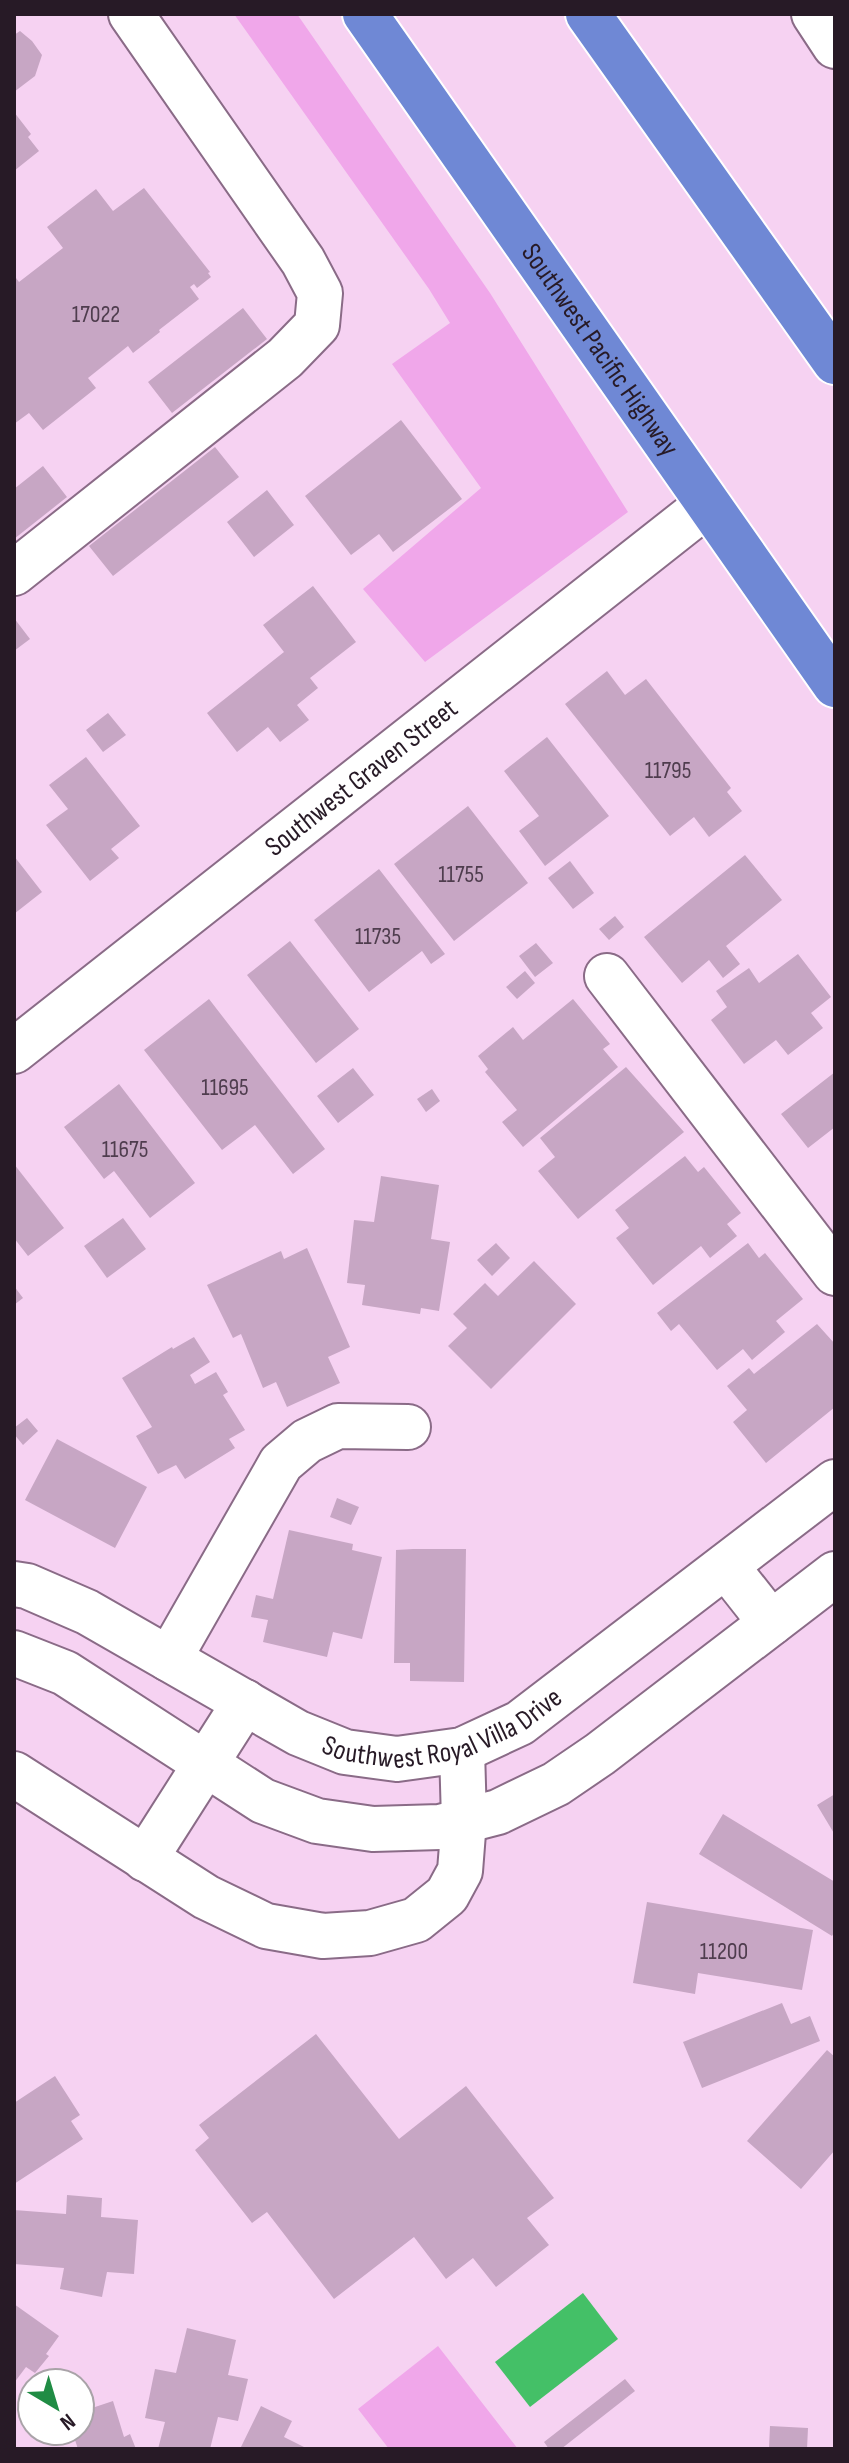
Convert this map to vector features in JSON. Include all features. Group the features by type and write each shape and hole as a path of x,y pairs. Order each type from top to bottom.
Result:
{"highway":[{"name":"Southwest Pacific Highway","path":"365,14 835,685"},
{"path":"588,14 835,362"}],"street":[{"path":"14,573 285,358 317,325 320,293 303,261 131,14"},
{"path":"814,14 835,46"},
{"name":"Southwest Graven Street","path":"14,1051 708,504"},
{"path":"607,976 835,1273"},
{"path":"169,1659 281,1463 307,1441 338,1426 408,1427"},
{"name":"Southwest Royal Villa Drive","path":"14,1584 27,1586 87,1612 298,1733 345,1752 397,1759 462,1750 520,1723 835,1482"},
{"path":"726,1566 771,1623"},
{"path":"14,1653 65,1673 263,1801 317,1821 373,1829 440,1827 498,1812 556,1784 600,1754 835,1574"},
{"path":"145,1859 245,1702"},
{"path":"14,1774 206,1897 266,1926 323,1936 370,1933 416,1920 447,1895 460,1871 464,1820 462,1750"}],"shaded area":[{"path":"234,14 297,14 490,293 628,512 425,662 363,589 481,488 392,364 450,323"},
{"path":"583,2293 618,2339 530,2407 495,2362"},
{"path":"438,2346 518,2449 389,2449 358,2409"}],"building":[{"path":"20,31 42,55 35,76 14,92 14,35"},
{"path":"14,112 31,134 28,137 39,151 14,171"},
{"path":"144,188 210,272 211,277 197,288 194,284 190,287 199,299 133,353 128,346 88,378 96,388 43,430 29,413 14,424 14,280 16,278 19,282 63,248 47,227 96,189 113,211"},
{"path":"243,308 267,339 172,413 148,382"},
{"path":"401,420 462,499 393,552 379,534 351,555 305,496"},
{"path":"215,447 239,477 113,576 89,546"},
{"path":"43,466 67,497 14,539 14,489"},
{"path":"267,490 294,525 254,557 227,522"},
{"path":"313,586 356,642 310,678 318,688 297,705 309,720 280,742 268,727 237,752 207,713 284,652 263,625"},
{"path":"14,618 30,639 14,651"},
{"path":"607,671 625,695 646,679 731,788 727,792 742,811 709,837 694,817 670,836 565,704"},
{"path":"108,713 126,735 103,752 86,730"},
{"path":"547,737 609,816 545,866 519,831 539,816 504,771"},
{"path":"86,757 140,826 111,849 119,858 90,881 46,825 68,809 49,785"},
{"path":"468,806 528,883 454,941 394,864"},
{"path":"745,855 782,900 726,946 740,964 723,978 709,960 682,983 644,937"},
{"path":"14,856 42,892 14,914"},
{"path":"570,861 594,893 573,909 548,878"},
{"path":"379,869 445,954 431,964 422,951 369,992 314,920"},
{"path":"615,916 624,927 609,940 599,929"},
{"path":"290,941 359,1029 316,1063 247,975"},
{"path":"536,943 553,963 535,977 519,956"},
{"path":"798,954 831,997 811,1013 823,1028 788,1055 776,1040 744,1064 711,1020 727,1007 716,991 749,968 759,983"},
{"path":"525,971 535,983 517,999 506,987"},
{"path":"209,999 325,1149 293,1174 255,1125 222,1150 144,1050"},
{"path":"573,999 610,1044 603,1049 618,1067 523,1147 502,1122 517,1110 485,1072 488,1069 478,1056 513,1027 523,1040"},
{"path":"626,1067 684,1132 578,1219 538,1171 555,1157 540,1138"},
{"path":"353,1068 374,1095 338,1123 317,1096"},
{"path":"835,1072 835,1127 808,1148 781,1114"},
{"path":"119,1084 195,1183 150,1218 114,1171 104,1179 64,1127"},
{"path":"432,1089 440,1101 426,1112 417,1099"},
{"path":"685,1156 698,1172 704,1167 741,1213 727,1224 737,1236 710,1258 701,1246 653,1285 616,1238 629,1228 615,1210"},
{"path":"14,1164 64,1228 28,1256 14,1238"},
{"path":"381,1176 439,1185 431,1239 450,1242 439,1311 421,1308 420,1314 362,1305 365,1285 347,1283 354,1220 374,1222"},
{"path":"123,1218 146,1249 107,1278 84,1246"},
{"path":"496,1243 510,1258 492,1276 477,1260"},
{"path":"748,1243 759,1258 765,1253 803,1299 776,1321 785,1332 752,1360 743,1349 717,1370 679,1324 671,1331 657,1313"},
{"path":"307,1248 350,1347 328,1357 340,1383 287,1407 276,1382 263,1388 241,1334 233,1338 207,1285 281,1251 284,1259"},
{"path":"534,1261 576,1304 491,1389 448,1346 467,1328 453,1314 485,1283 498,1296"},
{"path":"14,1286 23,1298 14,1305"},
{"path":"817,1324 835,1344 835,1407 766,1463 733,1422 747,1410 727,1386 749,1368 754,1374"},
{"path":"194,1337 210,1362 190,1375 195,1384 216,1372 228,1392 223,1395 245,1430 229,1439 235,1448 185,1479 176,1465 158,1474 136,1436 152,1427 122,1378"},
{"path":"27,1418 38,1431 23,1445 14,1434 14,1428"},
{"path":"57,1439 147,1487 115,1548 25,1500"},
{"path":"337,1498 359,1507 351,1525 330,1517"},
{"path":"289,1530 353,1544 352,1550 382,1557 362,1639 333,1632 327,1657 263,1642 268,1620 251,1617 256,1595 273,1599"},
{"path":"466,1549 464,1682 410,1681 410,1663 394,1663 396,1550"},
{"path":"835,1794 835,1835 817,1805"},
{"path":"723,1814 835,1882 835,1931 832,1936 699,1854"},
{"path":"647,1902 813,1930 802,1990 698,1973 695,1994 633,1983"},
{"path":"782,2003 791,2024 810,2016 820,2041 702,2088 683,2042"},
{"path":"316,2034 399,2139 466,2086 554,2198 527,2218 549,2245 496,2287 473,2258 446,2279 414,2237 334,2299 267,2212 252,2223 195,2150 209,2138 199,2125"},
{"path":"827,2050 835,2057 835,2150 801,2189 747,2141"},
{"path":"55,2076 80,2115 71,2121 83,2139 14,2184 14,2103"},
{"path":"67,2195 102,2198 101,2217 138,2220 134,2274 107,2272 102,2297 60,2289 64,2268 14,2264 14,2210 66,2214"},
{"path":"14,2304 59,2336 40,2367 16,2367 14,2383"},
{"path":"187,2328 236,2340 228,2375 248,2379 238,2421 218,2417 210,2449 158,2449 165,2422 145,2418 155,2369 176,2373"},
{"path":"625,2379 635,2391 561,2449 549,2449 544,2442"},
{"path":"113,2401 124,2437 130,2434 136,2449 78,2449 96,2447 96,2407"},
{"path":"261,2406 292,2421 284,2437 308,2449 240,2449"},
{"path":"770,2426 808,2428 807,2449 769,2449"}]}
